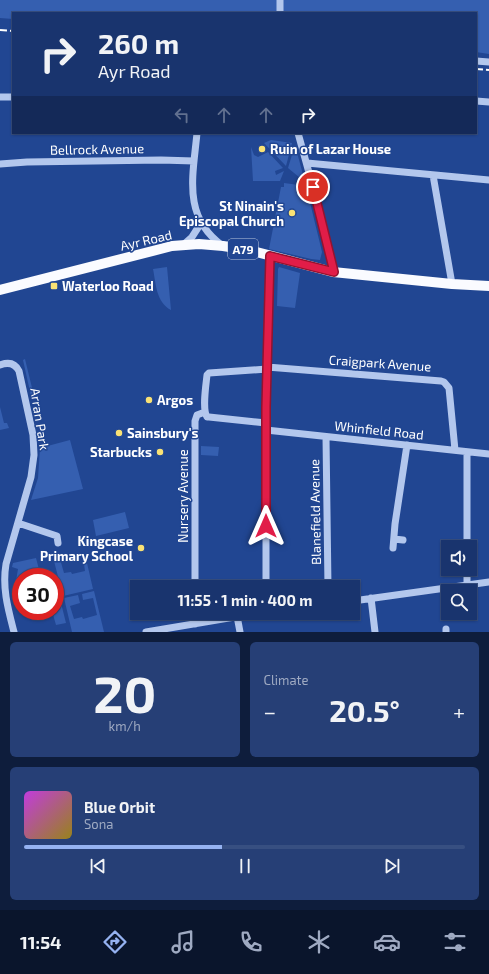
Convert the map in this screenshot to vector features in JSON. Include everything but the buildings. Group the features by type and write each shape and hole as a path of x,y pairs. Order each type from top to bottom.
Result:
{"main road":[{"name":"Ayr Road","path":"0,290 172,246 199,244 249,250 334,272 452,284 489,286"}],"street":[{"path":"280,0 280,12"},
{"path":"477,60 489,62"},
{"path":"0,97 12,97"},
{"path":"477,102 489,102"},
{"path":"197,134 192,198 194,208 201,223 211,236 223,246"},
{"path":"298,134 334,272"},
{"name":"Bellrock Avenue","path":"0,164 27,162 137,160 194,161"},
{"path":"307,163 489,180"},
{"path":"433,175 452,284"},
{"path":"183,245 192,237 201,223"},
{"path":"266,580 266,426 270,256"},
{"name":"Arran Park","path":"0,365 11,364 18,369 34,440 33,466 6,564 4,579 6,598 14,632"},
{"name":"Craigpark Avenue","path":"205,412 206,380 207,375 210,373 267,368 441,381 444,382 449,388 455,450"},
{"name":"Whinfield Road","path":"205,412 205,415 209,417 326,437 489,454"},
{"name":"Nursery Avenue","path":"195,580 195,421 197,415 205,412"},
{"name":"Blanefield Avenue","path":"326,437 328,580"},
{"path":"393,548 394,524 407,445"},
{"path":"467,452 467,540"},
{"path":"18,523 57,536 58,543"},
{"path":"394,539 403,540"},
{"path":"474,584 489,582"},
{"path":"360,600 441,589"},
{"path":"371,598 375,632"},
{"path":"146,632 216,620"},
{"path":"238,620 240,632"}],"shaded area":[{"path":"0,0 489,0 489,54 477,52 477,12 12,12 12,19 0,18"},
{"path":"271,140 292,143 286,166 264,143"},
{"path":"295,145 305,182 288,168"},
{"path":"251,147 254,155 258,157 268,152 283,168 275,171 276,175 284,171 280,181 253,181"},
{"path":"284,183 306,186 322,252 320,260 269,249 281,187 284,187"},
{"path":"167,267 171,310 162,302 156,286 153,269"},
{"path":"279,267 300,273 295,308 277,306"},
{"path":"25,359 34,396 31,396 23,360"},
{"path":"0,407 4,423 7,423 9,428 0,430"},
{"path":"70,440 83,489 31,500 38,478 40,448"},
{"path":"201,446 219,447 218,456 201,455"},
{"path":"125,512 129,528 96,536 93,520"},
{"path":"36,558 39,568 15,568 12,567 13,563"},
{"path":"60,559 63,568 56,568 54,561"},
{"path":"87,563 93,589 64,596 64,573 71,572 72,574 85,571 84,564"},
{"path":"94,591 104,632 72,632 64,598 78,595 80,603 70,606 74,619 82,617 83,619 97,615 93,598 83,600 82,594"},
{"path":"64,615 66,623 56,625 55,620 64,620"}],"railway":[{"path":"0,30 12,31"},
{"path":"477,69 489,70"}],"place":[{"name":"Ruin of Lazar House","path":"262,149"},
{"name":"St Ninain's Episcopal Church","path":"292,213"},
{"name":"Waterloo Road","path":"54,286"},
{"name":"Argos","path":"149,400"},
{"name":"Sainsbury's","path":"119,433"},
{"name":"Starbucks","path":"160,452"},
{"name":"Kingcase Primary School","path":"141,548"}],"route":[{"path":"266,526 266,407 270,256 334,272 313,187"}]}
